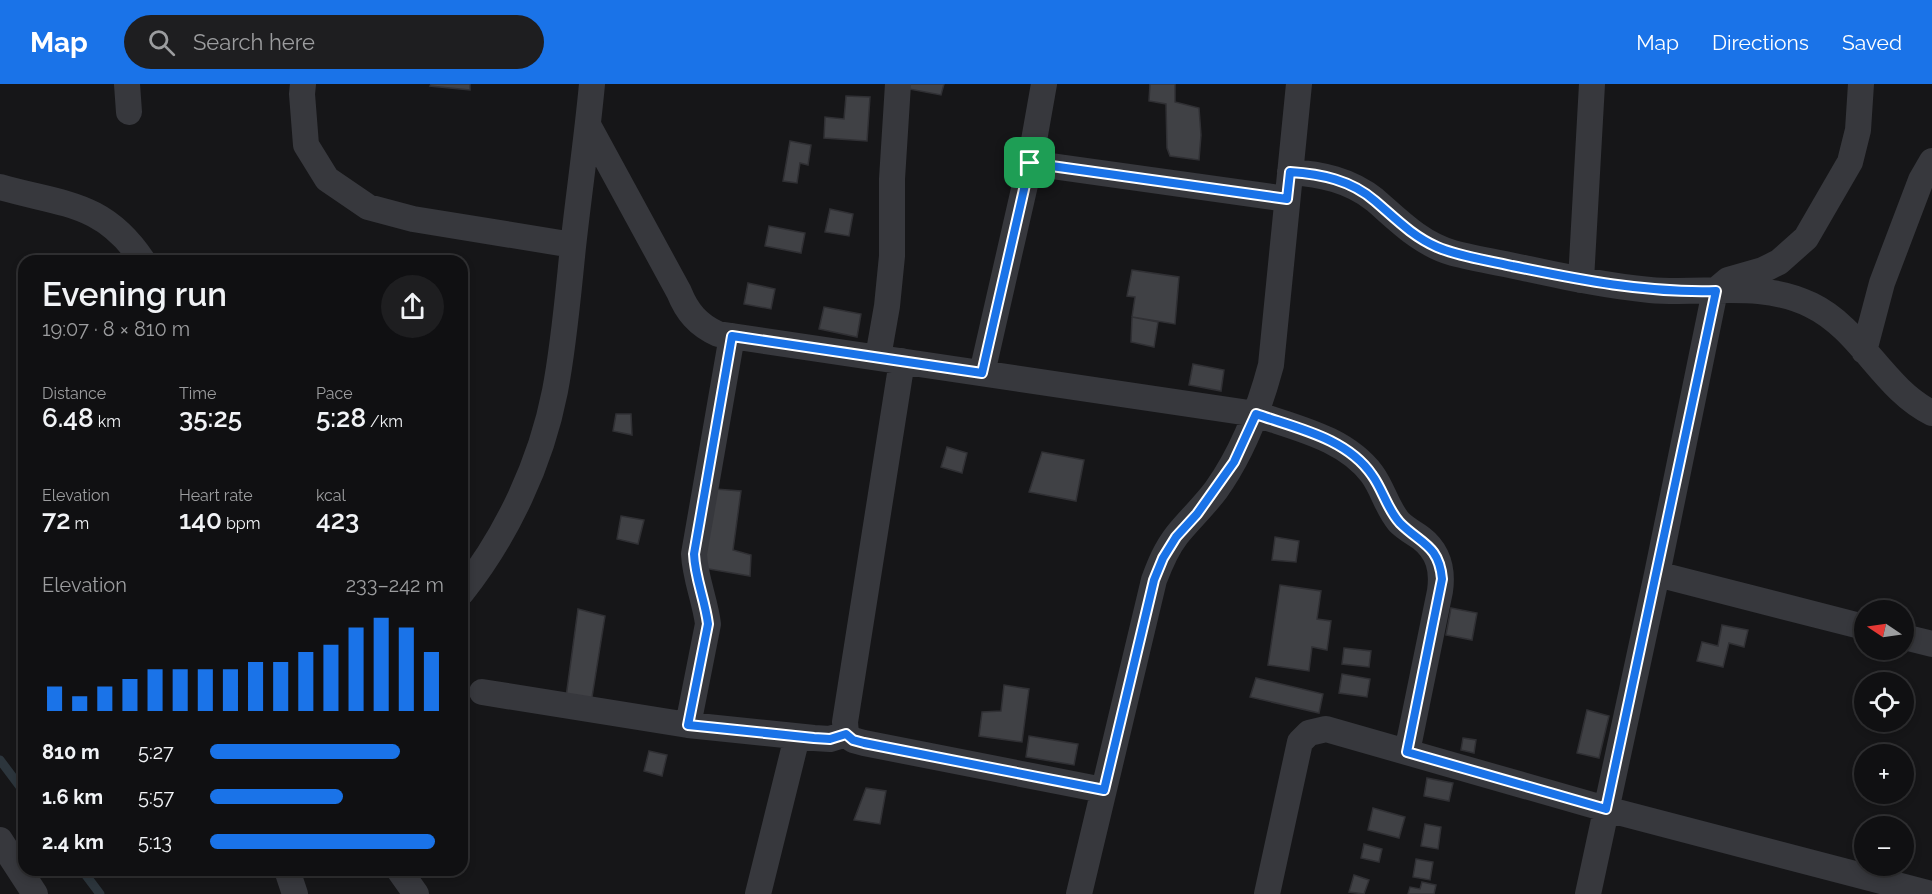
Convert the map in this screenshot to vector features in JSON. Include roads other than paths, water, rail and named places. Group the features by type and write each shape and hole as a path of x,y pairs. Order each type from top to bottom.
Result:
{"street":[{"path":"127,84 129,112"},
{"path":"303,84 306,146 327,179 368,207 413,219 573,245"},
{"path":"468,583 493,548 528,479 555,393 592,84"},
{"path":"898,84 892,179 892,256 887,306 890,359 845,722 846,734 853,740 864,743 1104,790"},
{"path":"982,373 1030,163 1044,84"},
{"path":"1079,894 1154,580 1163,558 1176,537 1210,498 1234,462 1256,414 1271,365 1299,84"},
{"path":"1581,280 1592,84"},
{"path":"1587,894 1716,291 1728,280 1763,270 1779,262 1806,238 1850,162 1858,130 1862,84"},
{"path":"588,125 685,306 694,319 718,334 1256,414 1329,440 1345,449 1372,475 1399,522 1430,546 1441,567 1442,579 1407,752"},
{"path":"1864,351 1882,283 1921,180 1932,161"},
{"path":"1030,163 1287,199"},
{"path":"1290,172 1334,178 1355,187 1374,200 1406,229 1423,240 1452,253 1581,280 1652,290 1749,290 1791,297 1811,305 1836,320 1913,403 1932,413"},
{"path":"0,187 63,201 83,208 102,218 119,231 138,255"},
{"path":"688,725 708,624 695,573 694,554 732,336"},
{"path":"1657,574 1854,624"},
{"path":"1914,640 1932,644"},
{"path":"482,692 688,725 830,739 846,734"},
{"path":"1267,894 1300,742 1317,730 1335,730 1878,887 1931,894"},
{"path":"759,894 797,737"},
{"path":"0,840 18,868"},
{"path":"23,876 35,894"},
{"path":"289,876 295,894"},
{"path":"403,876 416,894"}],"waterway":[{"path":"0,760 18,784"},
{"path":"86,876 100,894"}]}
